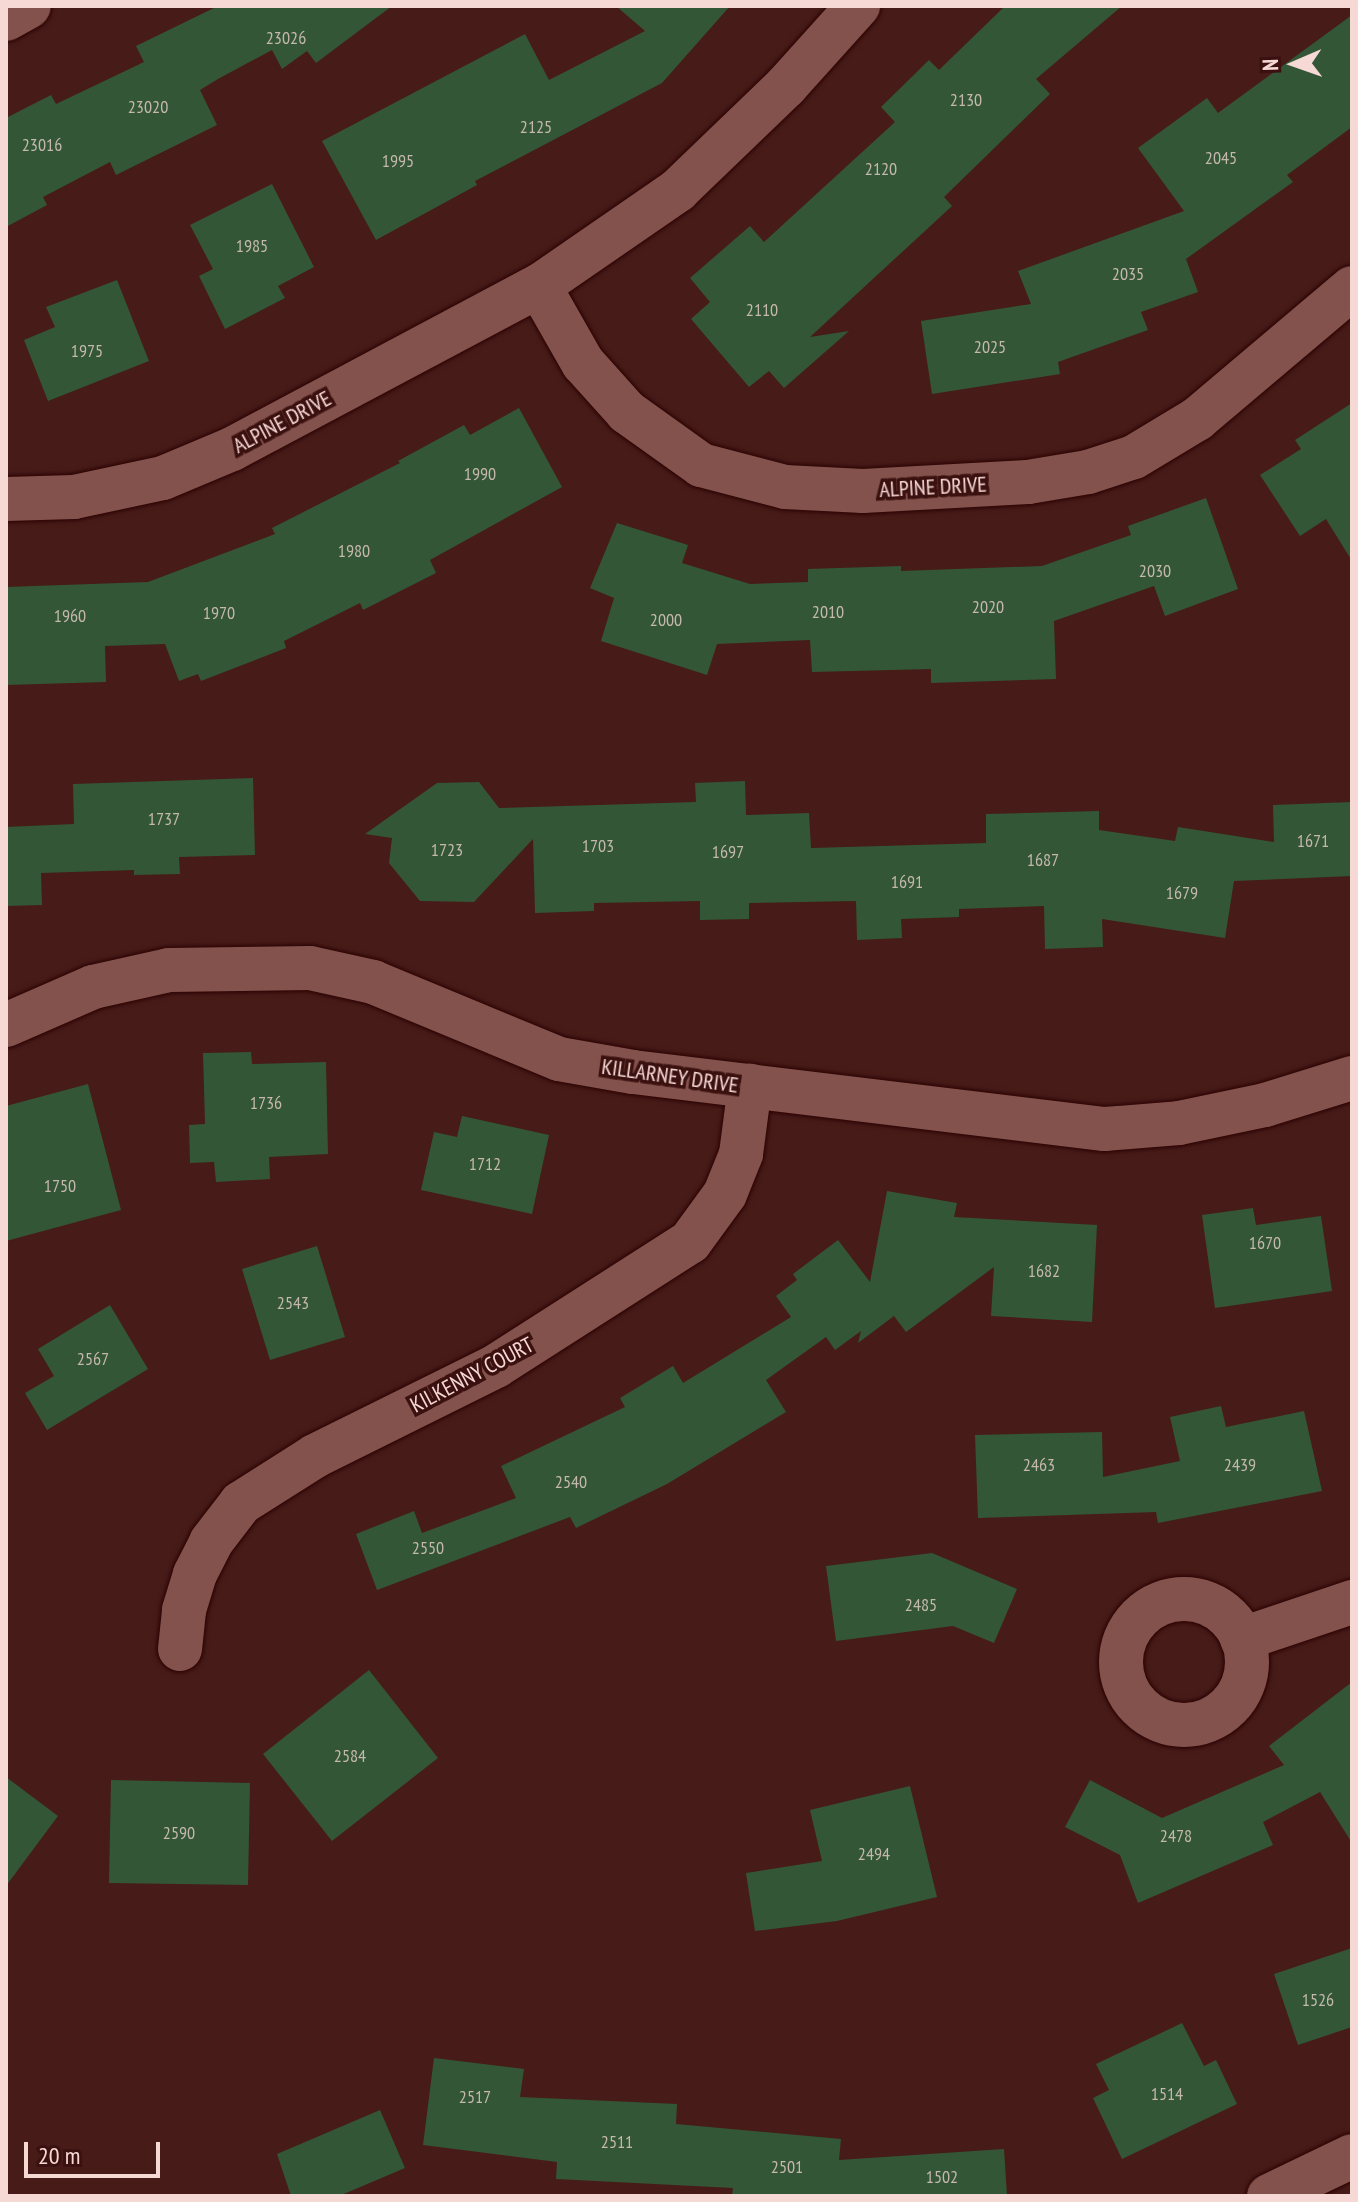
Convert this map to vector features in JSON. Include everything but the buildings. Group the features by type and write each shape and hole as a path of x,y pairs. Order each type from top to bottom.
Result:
{"street":[{"path":"6,19 29,6"},
{"name":"ALPINE DRIVE","path":"6,499 74,497 163,478 232,449 539,286 678,190 786,86 858,6"},
{"name":"ALPINE DRIVE","path":"539,286 583,363 627,412 701,465 785,487 863,491 1028,482 1088,472 1134,457 1197,419 1352,288"},
{"name":"KILLARNEY DRIVE","path":"6,1025 93,987 169,970 310,968 373,982 559,1059 750,1086 1105,1129 1179,1123 1265,1105 1352,1078"},
{"name":"KILKENNY COURT","path":"180,1649 184,1610 195,1574 211,1542 241,1503 315,1456 496,1366 690,1242 725,1194 741,1154 750,1086"},
{"path":"1242,1639 1352,1602"},
{"path":"1269,2196 1352,2156"}]}
